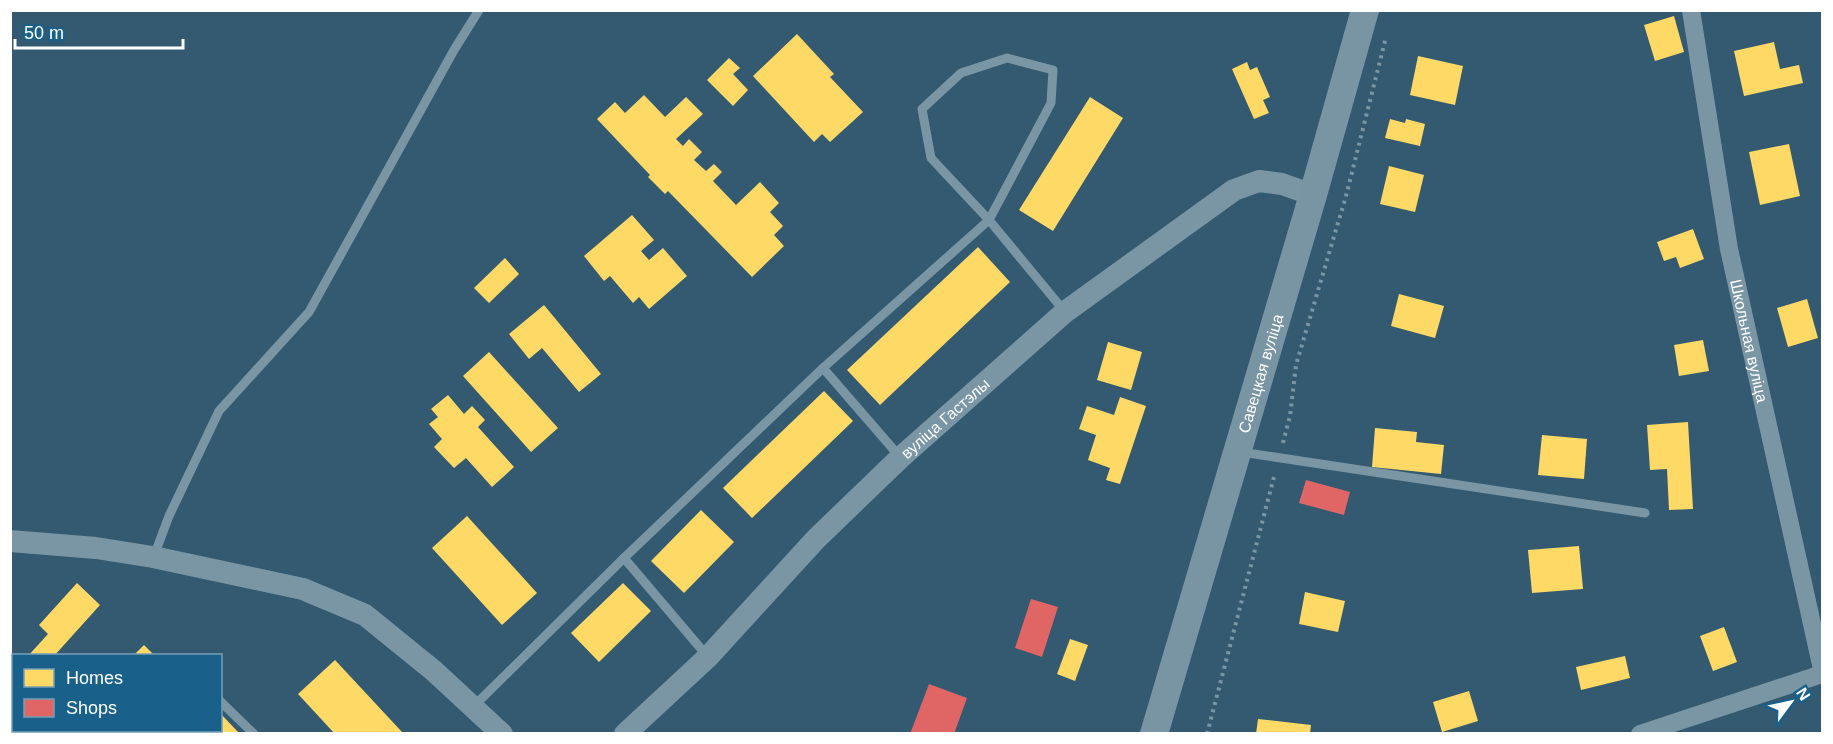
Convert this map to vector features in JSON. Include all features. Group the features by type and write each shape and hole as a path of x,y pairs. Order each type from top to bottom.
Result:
{"main road":[{"name":"Савецкая вуліца","path":"1154,734 1313,195 1365,10"}],"street":[{"name":"Школьная вуліца","path":"1640,734 1822,671 1729,249 1691,10"},
{"name":"вуліца Гастэлы","path":"625,734 708,657 816,539 900,458 1065,312 1234,190 1259,181 1282,184 1313,195"},
{"path":"10,540 96,548 153,557 303,589 365,615 434,670 502,734"}],"lane":[{"path":"153,557 169,516 219,411 309,312 448,60 479,10"},
{"path":"474,707 624,558 823,369 989,220 1051,104 1053,70 1007,58 961,73 922,109 931,158 989,220 1065,312"},
{"path":"823,369 900,458"},
{"path":"1236,452 1646,513"},
{"path":"624,558 708,657"},
{"path":"222,703 254,734"}],"path":[{"path":"1208,734 1290,416 1296,365 1346,196 1386,36"}],"building: Homes":[{"path":"1674,16 1684,52 1655,61 1644,25"},
{"path":"797,34 834,74 830,77 863,112 830,142 822,134 814,142 753,76"},
{"path":"1774,42 1780,69 1799,65 1803,83 1744,96 1734,51"},
{"path":"1418,56 1463,66 1455,105 1410,95"},
{"path":"729,58 740,68 733,74 748,90 733,106 707,80"},
{"path":"1247,62 1250,70 1257,67 1270,97 1263,100 1269,113 1254,119 1232,69"},
{"path":"644,95 665,117 686,97 703,114 676,139 683,146 689,139 702,152 694,160 706,171 714,164 722,172 713,181 736,205 760,182 779,203 770,212 783,226 774,235 784,246 752,277 668,191 665,194 648,177 650,175 597,119 615,102 625,113"},
{"path":"1090,97 1123,118 1053,231 1019,210"},
{"path":"1390,119 1405,123 1406,119 1425,124 1420,146 1385,138"},
{"path":"1789,144 1800,196 1760,205 1749,152"},
{"path":"1389,166 1424,175 1415,212 1380,204"},
{"path":"632,215 654,240 641,251 649,260 663,248 687,276 649,309 639,297 633,303 610,276 604,281 584,256"},
{"path":"1693,229 1704,259 1680,268 1676,257 1664,261 1657,242"},
{"path":"978,247 1010,282 880,405 847,370"},
{"path":"505,258 519,274 489,303 474,288"},
{"path":"1399,294 1444,306 1435,338 1391,326"},
{"path":"1807,299 1818,338 1788,347 1777,308"},
{"path":"544,305 601,374 579,392 542,348 529,359 509,334"},
{"path":"1703,340 1709,371 1679,376 1674,345"},
{"path":"1108,342 1142,352 1131,390 1097,380"},
{"path":"489,352 558,428 531,452 463,376"},
{"path":"824,391 853,421 752,518 723,488"},
{"path":"448,395 464,414 472,406 485,420 478,427 514,467 492,487 466,458 454,468 434,447 442,439 429,424 438,417 431,409"},
{"path":"1120,397 1146,406 1120,484 1106,480 1110,468 1088,460 1096,435 1079,429 1087,406 1114,415"},
{"path":"1688,422 1693,509 1669,510 1667,469 1650,470 1647,425"},
{"path":"1375,428 1417,432 1416,442 1444,445 1441,474 1372,467"},
{"path":"1542,435 1587,439 1584,479 1538,475"},
{"path":"701,510 734,542 684,593 651,561"},
{"path":"467,516 537,593 502,625 432,548"},
{"path":"1579,546 1583,589 1532,593 1528,550"},
{"path":"77,583 100,605 56,654 30,654 48,634 39,625"},
{"path":"623,583 651,611 599,662 571,633"},
{"path":"1305,592 1345,601 1338,632 1299,624"},
{"path":"1724,627 1737,662 1713,671 1700,636"},
{"path":"1070,639 1088,645 1075,681 1057,674"},
{"path":"144,645 153,654 135,654"},
{"path":"1625,656 1630,678 1581,690 1576,667"},
{"path":"335,660 402,732 400,734 335,734 298,694"},
{"path":"12,672 12,700 10,702 10,674"},
{"path":"1469,691 1478,721 1442,732 1433,702"},
{"path":"222,715 238,732 237,734 206,734 204,732 222,732"},
{"path":"1258,719 1311,725 1310,734 1256,734"}],"building: Shops":[{"path":"1306,480 1350,492 1344,515 1299,503"},
{"path":"1031,599 1058,607 1042,657 1015,648"},
{"path":"929,684 967,698 954,734 910,734"}]}
